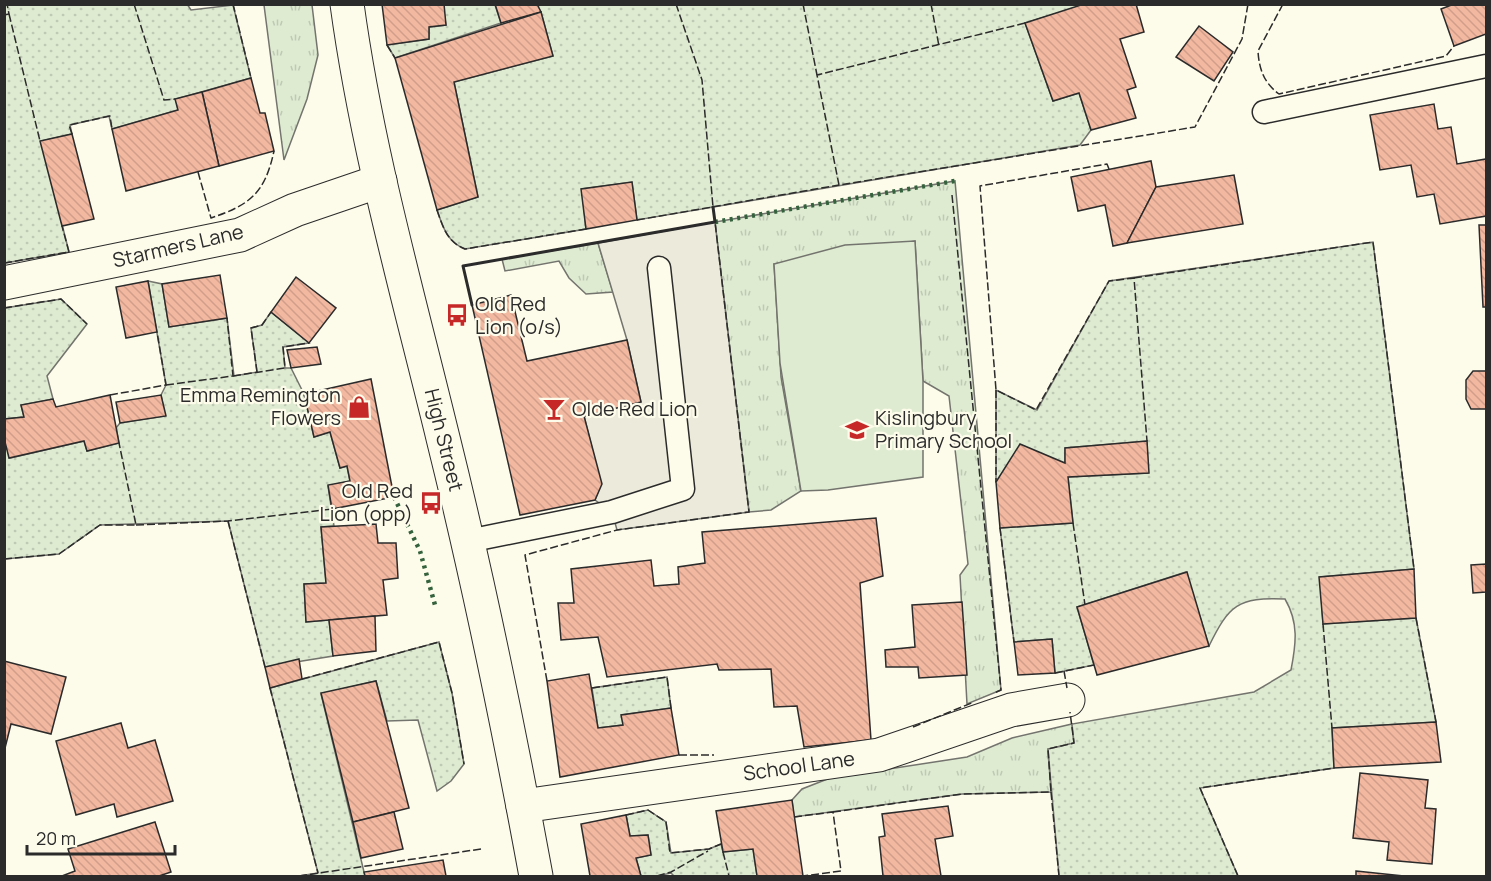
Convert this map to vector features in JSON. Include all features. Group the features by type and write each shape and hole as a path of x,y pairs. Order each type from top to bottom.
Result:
{"street":[{"name":"High Street","path":"346,4 356,70 380,182 468,541 536,876"},
{"name":"Starmers Lane","path":"4,284 240,235 295,210 380,182"},
{"name":"School Lane","path":"523,806 879,755 1011,710 1068,700"}],"lane":[{"path":"1264,112 1486,66"},
{"path":"468,541 612,512 683,489 659,268"}],"green space":[{"path":"187,4 191,10 233,5 251,78 176,99 178,110 112,129 109,116 70,125 72,134 41,141 69,252 5,263 4,5"},
{"path":"545,4 1084,5 1025,23 1053,101 1079,93 1091,130 1080,145 637,220 632,182 582,189 586,229 465,249 450,238 437,210 478,197 454,82 553,56 541,12 537,6"},
{"path":"264,5 312,5 318,55 307,99 284,160"},
{"path":"443,5 495,5 501,23 395,58 387,45 429,39 429,27 446,25"},
{"path":"955,181 1001,690 967,704 960,575 968,564 949,396 923,381 915,241 774,264 781,377 801,491 771,510 749,512 715,222"},
{"path":"915,241 923,381 923,477 828,490 801,491 780,363 774,264 845,245"},
{"path":"1373,242 1414,569 1320,577 1323,624 1416,618 1436,722 1332,728 1334,768 1200,788 1238,876 1059,876 1048,749 1074,743 1072,724 1254,692 1291,670 1295,642 1293,617 1285,599 1246,602 1229,613 1209,646 1186,572 1077,607 1094,665 1055,673 1052,639 1014,642 1000,528 1073,523 1068,477 1148,473 1147,441 1065,448 1065,463 996,482 996,390 1037,410 1109,281"},
{"path":"598,243 613,292 586,294 569,278 559,261 505,271 502,259"},
{"path":"148,281 162,284 169,327 227,318 234,376 257,372 251,328 262,325 271,312 309,343 283,347 285,368 291,368 304,394 314,437 330,432 340,468 347,466 350,481 328,486 334,526 321,527 326,583 304,584 306,622 329,620 333,656 265,667 228,521 100,525 59,554 5,559 4,438 10,458 84,441 87,451 119,443 116,428 120,423 165,416 161,395 166,385"},
{"path":"61,299 87,324 47,376 53,399 21,405 24,417 5,419 5,308"},
{"path":"439,642 452,693 464,764 451,781 437,791 418,720 387,721 376,681 321,694 365,876 299,876 318,873 270,688"},
{"path":"667,677 671,708 622,715 623,725 598,728 592,688"},
{"path":"1072,724 1074,743 1048,749 1051,792 962,794 794,817 792,800 802,789 830,778 967,757 1012,738"},
{"path":"648,810 666,822 671,853 709,849 721,844 723,852 753,849 757,876 674,876 671,873 641,876 636,858 651,855 648,835 630,836 626,815"}],"shaded area":[{"path":"715,222 749,512 617,530 612,512 595,500 601,484 584,416 641,402 627,340 598,243"}],"building":[{"path":"382,4 444,4 446,25 429,27 429,39 387,45"},
{"path":"495,4 537,4 541,12 501,23"},
{"path":"1084,4 1136,4 1144,32 1120,39 1136,87 1127,90 1136,118 1091,130 1079,93 1053,101 1025,23"},
{"path":"1454,4 1486,4 1486,34 1454,46 1441,9"},
{"path":"541,12 553,56 454,82 478,197 437,210 395,58"},
{"path":"1199,26 1233,52 1214,81 1176,57"},
{"path":"251,78 260,113 265,113 274,151 219,166 202,92"},
{"path":"202,92 219,166 126,191 112,129 178,110 175,99"},
{"path":"1434,104 1438,129 1451,127 1457,164 1486,159 1486,216 1440,224 1434,194 1417,197 1411,165 1380,170 1370,115"},
{"path":"72,134 94,219 62,226 40,141"},
{"path":"1151,161 1156,187 1127,243 1113,246 1105,205 1078,211 1071,177"},
{"path":"1234,175 1243,224 1127,243 1156,187"},
{"path":"632,182 637,220 586,229 581,189"},
{"path":"1479,225 1486,225 1486,307 1483,307"},
{"path":"220,275 227,318 169,327 162,284"},
{"path":"296,277 336,308 309,343 271,312"},
{"path":"148,281 157,332 126,338 116,287"},
{"name":"Olde Red Lion","path":"511,295 527,361 627,340 641,402 584,416 602,484 595,500 520,515 472,305"},
{"path":"317,347 321,364 291,368 287,350"},
{"path":"1473,371 1486,371 1486,409 1471,409 1466,399 1466,380"},
{"path":"371,379 394,497 332,509 328,485 350,481 347,466 340,468 330,432 314,437 304,394"},
{"path":"110,395 119,443 87,451 84,441 9,458 4,438 4,419 24,417 21,405 53,399 56,407"},
{"path":"161,395 166,416 120,423 116,402"},
{"path":"1147,441 1149,473 1068,477 1073,523 1000,528 996,482 1020,444 1065,463 1065,448"},
{"path":"876,518 883,576 860,583 871,740 804,747 797,706 774,707 771,669 719,670 717,664 607,677 598,637 561,640 558,603 574,603 571,569 651,560 654,586 679,584 678,567 705,563 702,532"},
{"path":"376,524 378,543 396,543 398,578 383,580 387,615 306,622 304,584 326,583 321,527"},
{"path":"1486,564 1486,592 1473,593 1471,565"},
{"path":"1414,569 1416,618 1323,624 1319,577"},
{"path":"1187,572 1209,646 1097,675 1077,607"},
{"path":"962,602 967,675 919,678 918,667 886,667 885,650 915,647 912,605"},
{"path":"375,616 376,651 333,656 329,620"},
{"path":"1052,639 1055,673 1018,675 1014,642"},
{"path":"299,659 302,679 270,688 265,667"},
{"path":"4,661 66,677 51,734 11,724 4,752"},
{"path":"589,674 598,728 623,725 621,715 671,708 679,755 560,777 547,681"},
{"path":"376,681 409,808 353,822 321,693"},
{"path":"1436,722 1441,762 1334,768 1332,728"},
{"path":"121,723 128,748 155,740 173,801 117,817 114,804 76,815 56,741"},
{"path":"1360,773 1428,780 1425,808 1436,809 1432,864 1387,860 1389,842 1353,838"},
{"path":"792,800 803,876 757,876 753,849 723,852 716,811"},
{"path":"948,806 953,836 935,839 941,876 883,876 879,837 885,836 882,814"},
{"path":"394,812 403,849 361,858 353,822"},
{"path":"626,815 630,836 648,835 651,855 636,858 641,876 590,876 581,824"},
{"path":"155,822 171,872 159,876 62,876 75,871 68,849"},
{"path":"443,860 446,876 365,876 364,872"},
{"path":"1356,871 1404,876 1356,876"}],"hedge":[{"path":"715,222 955,181"},
{"path":"394,497 420,551 435,605"}],"fence":[{"path":"4,15 9,14 7,4"},
{"path":"134,4 164,100 175,99"},
{"path":"233,4 251,78"},
{"path":"676,4 702,80 713,207"},
{"path":"803,4 817,75"},
{"path":"931,4 939,46"},
{"path":"1025,23 817,75 839,185 1195,127 1242,39 1248,4"},
{"path":"1283,4 1258,51 1263,75 1279,94 1446,56 1454,46"},
{"path":"9,14 40,141"},
{"path":"387,45 395,58"},
{"path":"72,134 69,125 110,116 112,129"},
{"path":"198,172 211,218 236,208 254,195 266,177 274,151"},
{"path":"1109,169 1107,164 980,186 996,390 1036,410 1109,281 1134,278 1147,441"},
{"path":"637,220 839,185"},
{"path":"952,195 1001,690 994,693"},
{"path":"437,210 450,238 465,249 586,229"},
{"path":"547,681 525,555 617,530 749,512 715,222"},
{"path":"4,263 69,252 62,226"},
{"path":"1134,278 1373,242 1414,569"},
{"path":"4,308 61,299 87,324"},
{"path":"257,372 251,328 262,325 271,312"},
{"path":"166,385 233,376 227,318"},
{"path":"110,395 166,385 157,332"},
{"path":"233,376 285,368 283,347 309,343"},
{"path":"996,390 996,482"},
{"path":"4,559 59,554 100,525 136,525 119,443"},
{"path":"136,525 228,521 332,509"},
{"path":"228,521 265,667"},
{"path":"1073,523 1085,605"},
{"path":"1000,528 1014,642"},
{"path":"1416,618 1436,722"},
{"path":"1323,624 1332,728"},
{"path":"302,679 439,642 452,693 464,764"},
{"path":"1055,673 1094,665"},
{"path":"1064,671 1067,688"},
{"path":"592,688 667,677 671,708"},
{"path":"270,688 318,873"},
{"path":"913,727 974,702"},
{"path":"833,812 962,794 1051,792 1048,749 1074,743 1070,712"},
{"path":"679,755 714,755"},
{"path":"1238,876 1200,788 1334,768"},
{"path":"1051,792 1059,876"},
{"path":"626,815 648,810 666,822 670,853 709,849 721,844"},
{"path":"794,817 833,812 841,871 803,876"},
{"path":"299,876 481,849"},
{"path":"657,876 671,872 708,851"},
{"path":"723,852 729,876"}],"wall":[{"path":"472,305 463,266 715,222 713,207"}],"place":[{"name":"Old Red Lion (o/s)","path":"457,315"},
{"name":"Emma Remington Flowers","path":"359,407"},
{"name":"Olde Red Lion","path":"554,409"},
{"name":"Kislingbury Primary School","path":"857,430"},
{"name":"Old Red Lion (opp)","path":"431,503"}]}
